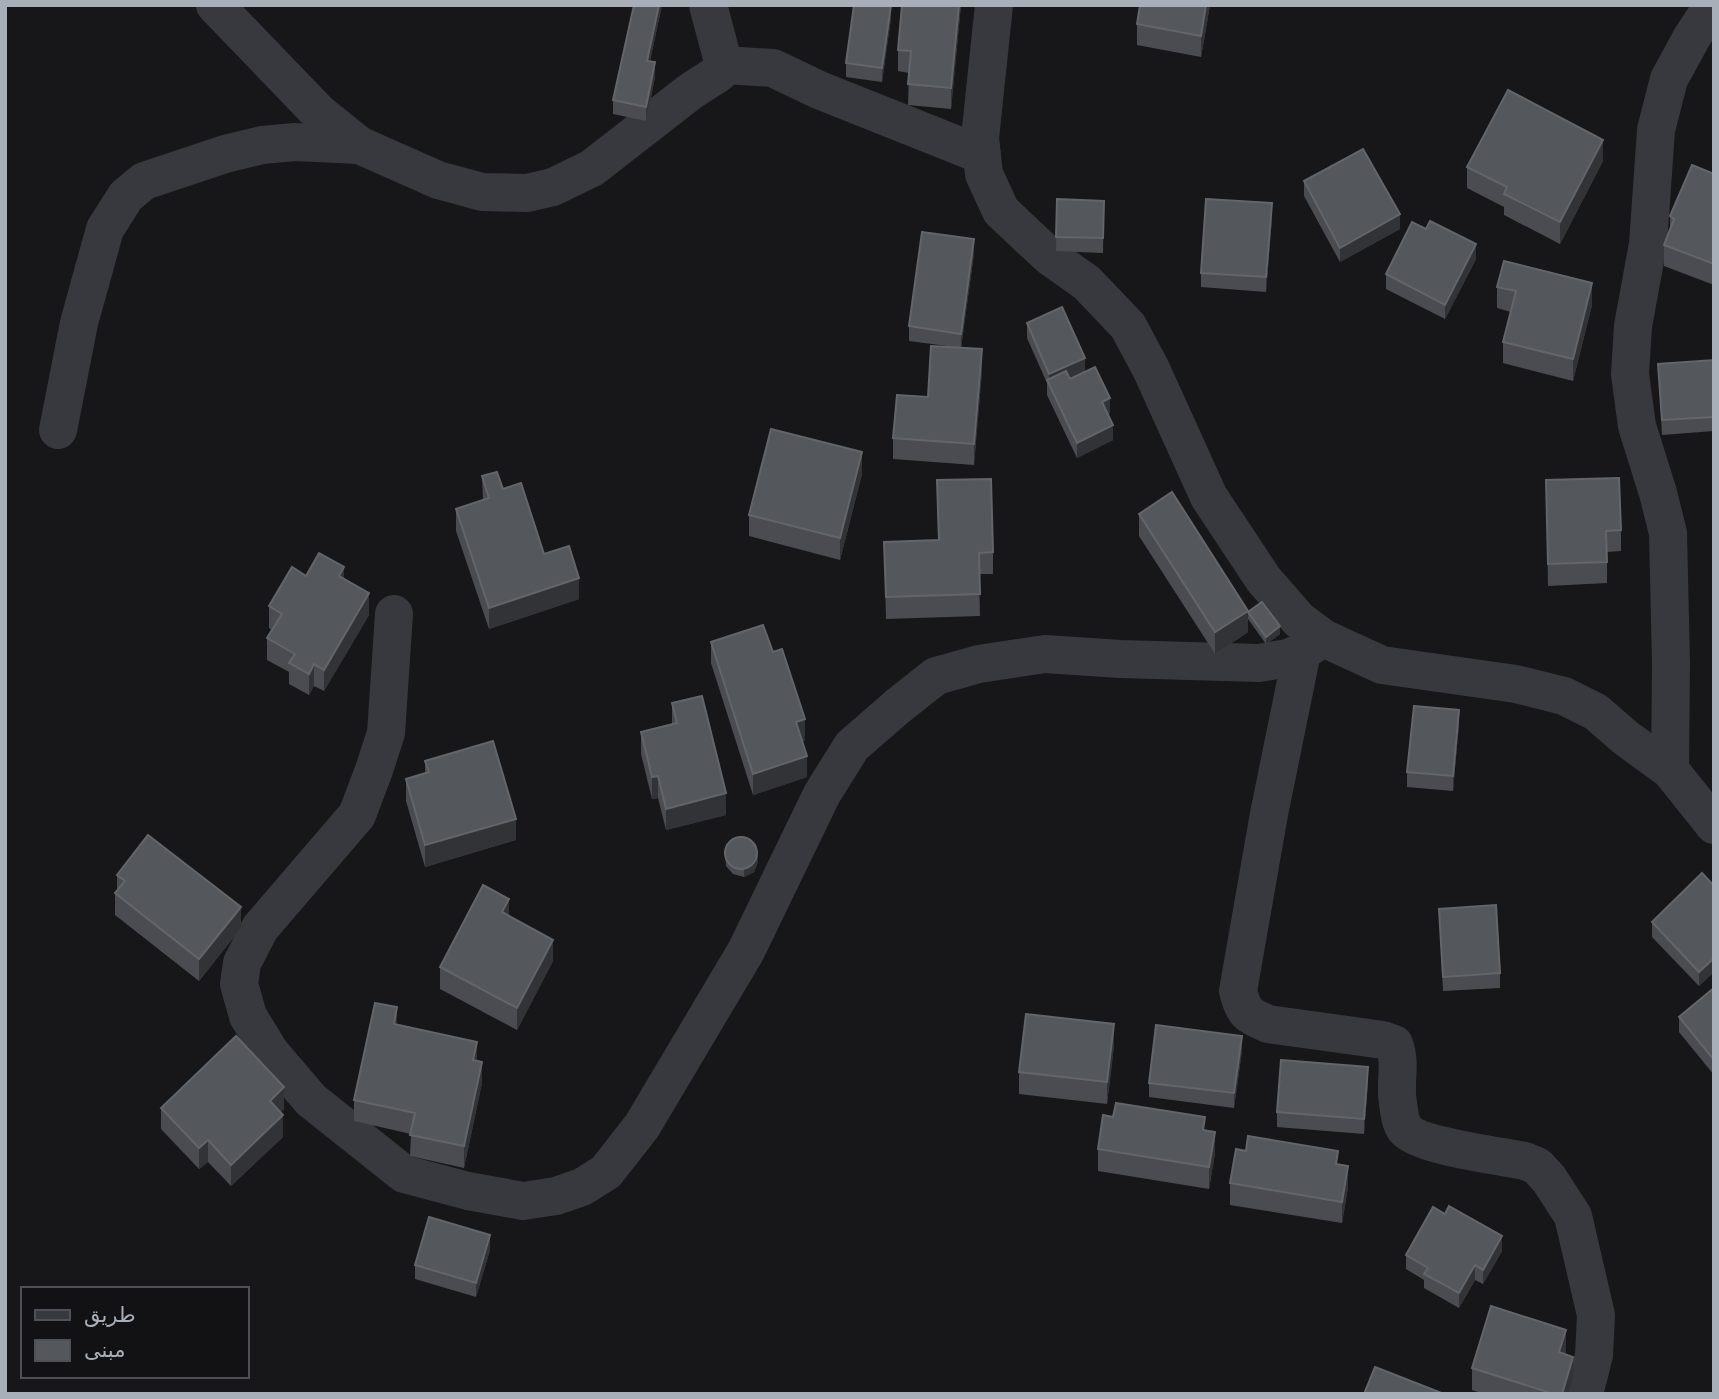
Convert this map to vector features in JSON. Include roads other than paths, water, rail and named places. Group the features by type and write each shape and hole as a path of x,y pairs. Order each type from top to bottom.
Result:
{"street":[{"path":"215,5 318,112 359,145 438,180 482,192 527,193 553,187 592,168 691,91 719,73 724,65 708,5"},
{"path":"994,5 980,138 984,174 1001,211 1049,256 1087,283 1128,326 1151,369 1209,496 1264,580 1299,620 1312,645 1269,814 1238,991 1242,1005 1250,1016 1268,1024 1383,1040 1394,1044 1399,1056 1397,1098 1401,1121 1406,1130 1422,1139 1525,1161 1536,1166 1549,1179 1573,1216 1596,1315 1594,1355 1584,1394"},
{"path":"1670,770 1668,533 1637,426 1630,374 1633,326 1648,244 1657,130 1670,79 1713,5"},
{"path":"724,65 773,68 819,90 982,155"},
{"path":"58,430 79,323 105,229 126,197 144,181 225,154 262,145 295,142 359,145"},
{"path":"394,614 386,733 357,815 260,928 242,963 239,984 248,1016 270,1052 312,1100 404,1174 468,1191 523,1201 556,1196 582,1187 606,1171 642,1126 746,951 822,794 852,746 936,676 979,664 1045,654 1259,663 1288,658 1312,645 1382,665 1516,684 1564,696 1596,712 1670,770 1714,825"}]}
